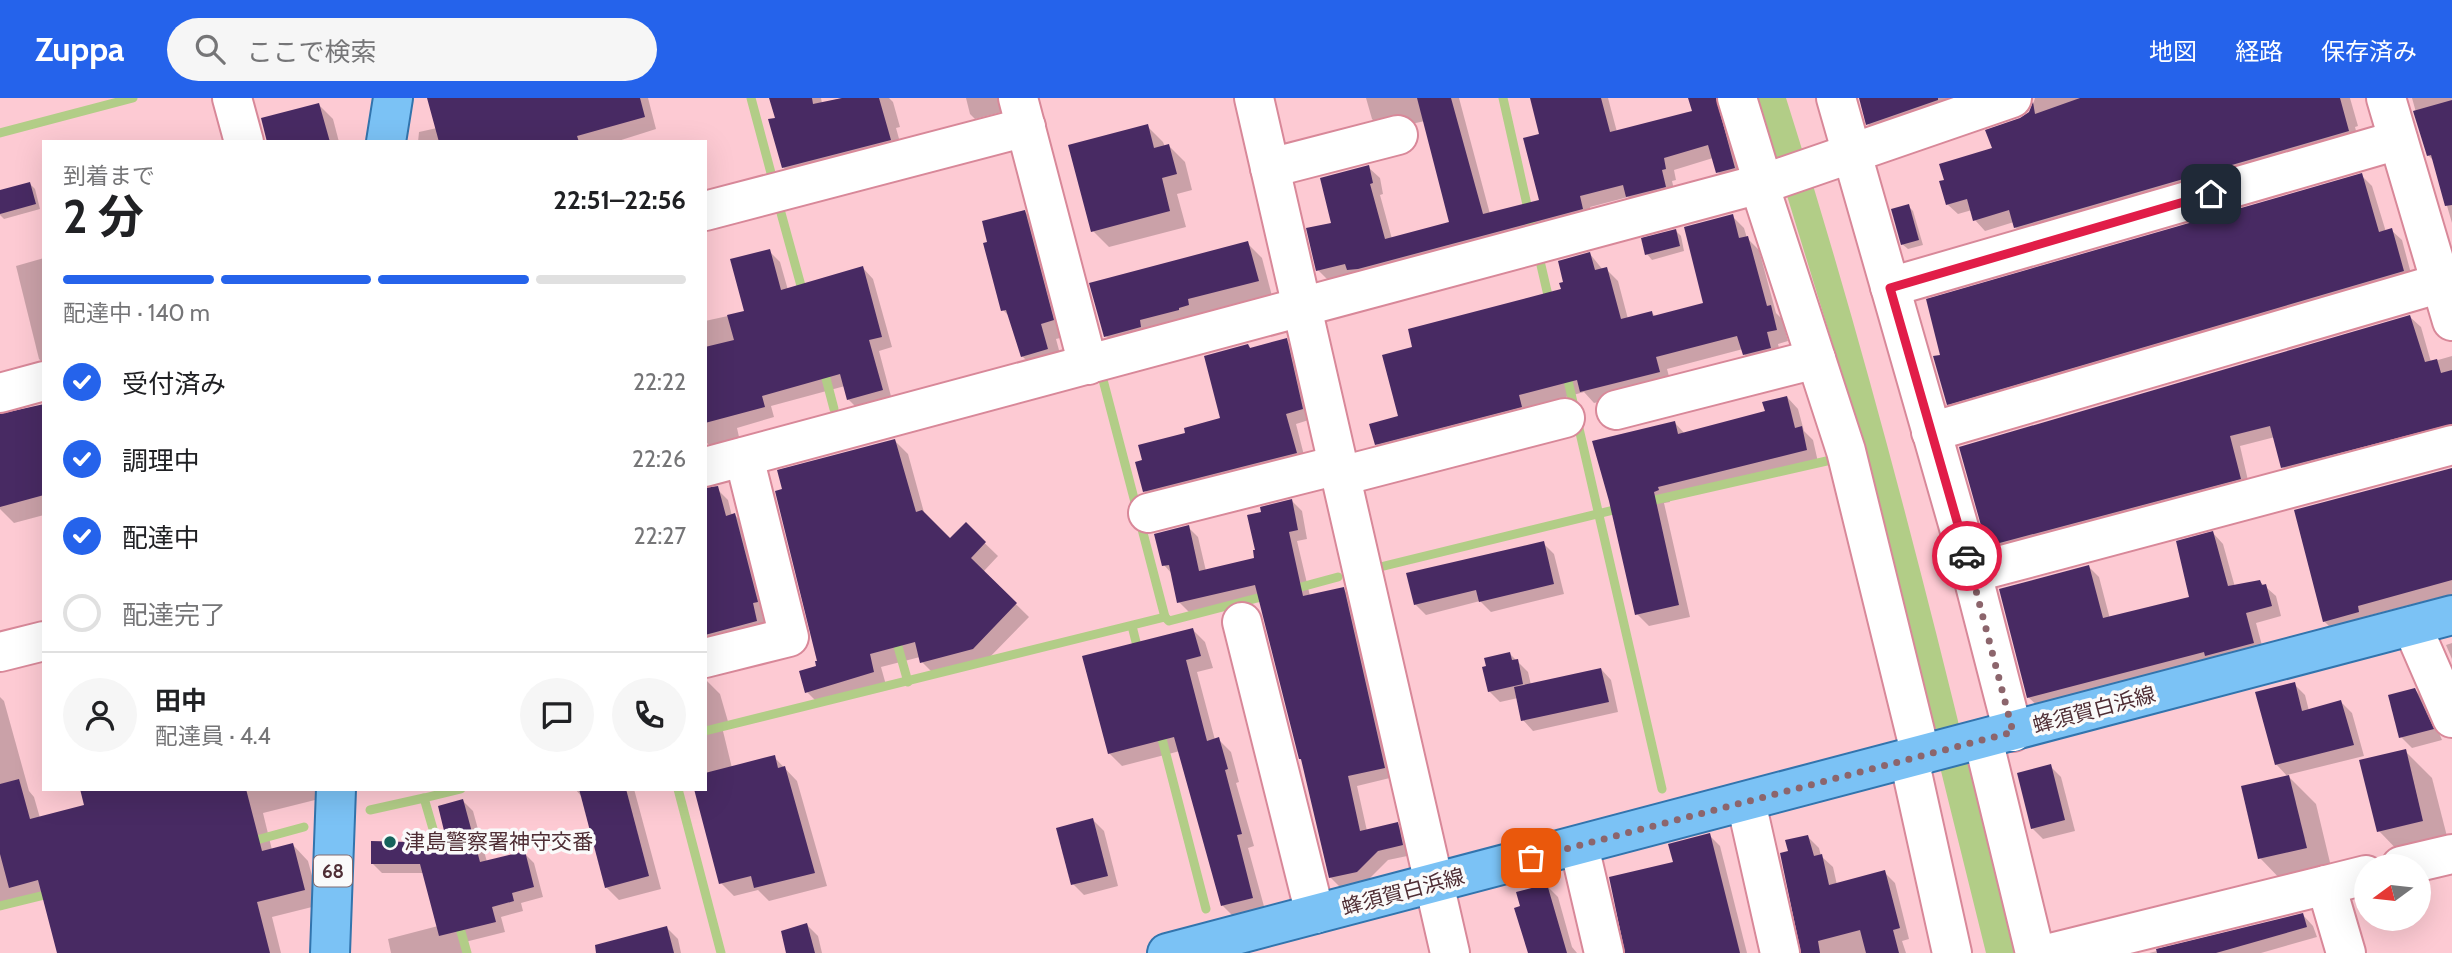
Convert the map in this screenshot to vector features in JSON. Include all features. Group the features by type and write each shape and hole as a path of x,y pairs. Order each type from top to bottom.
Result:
{"main road":[{"path":"386,140 393,98"},
{"name":"蜂須賀白浜線","path":"1167,953 2452,615"},
{"name":"68","path":"330,953 336,791"}],"street":[{"path":"232,98 243,140"},
{"path":"1254,98 1450,953"},
{"path":"1737,98 1846,452 1919,757 1952,953"},
{"path":"1836,98 1834,160 1890,288 1972,573 1990,738 2035,953"},
{"path":"707,466 1764,183 2012,98"},
{"path":"2386,98 2452,321"},
{"path":"707,210 1022,113 1088,365"},
{"path":"1270,168 1398,135"},
{"path":"1890,288 2398,139"},
{"path":"1931,432 2441,283"},
{"path":"1616,410 1816,359"},
{"path":"0,393 42,382"},
{"path":"1148,513 1565,418"},
{"path":"1972,573 2452,445"},
{"path":"707,658 789,637 744,457"},
{"path":"1242,622 1315,914"},
{"path":"2413,626 2452,718"},
{"path":"0,652 42,642"},
{"path":"1746,802 1780,953"},
{"path":"1579,846 1604,953"},
{"path":"2431,858 2452,853"},
{"path":"2052,953 2354,878"},
{"path":"2326,885 2346,953"}],"shaded area":[{"path":"1757,98 1786,98 1819,204 1908,523 2014,953 1986,953 1847,391"}],"building":[{"path":"427,98 640,98 645,117 577,136 578,140 438,140"},
{"path":"769,98 812,98 813,104 842,98 879,98 891,140 782,168 768,119 775,118"},
{"path":"1417,98 1451,98 1483,214 1539,200 1523,138 1539,134 1530,98 1601,98 1610,132 1692,111 1688,98 1716,98 1735,168 1716,173 1708,145 1664,158 1666,169 1662,170 1666,187 1626,197 1623,185 1580,196 1583,209 1358,269 1347,270 1345,264 1316,271 1306,228 1331,223 1320,178 1369,165 1373,183 1370,184 1385,239 1449,222"},
{"path":"1859,98 1938,98 1938,100 1866,125"},
{"path":"2080,98 2340,98 2349,131 2014,228 2009,210 1973,221 1967,199 1946,205 1939,181 1944,180 1939,164 1992,148 1985,130 2020,118 2029,112 2033,102 2035,114"},
{"path":"2452,100 2452,205 2445,206 2431,155 2427,156 2413,111"},
{"path":"319,103 329,140 266,140 261,118"},
{"path":"1148,124 1154,148 1169,144 1177,174 1162,178 1170,211 1091,232 1068,145"},
{"path":"2362,173 2379,232 2392,228 2404,271 1947,405 1933,356 1940,355 1926,299"},
{"path":"30,182 36,204 0,214 0,190"},
{"path":"1909,204 1919,240 1901,245 1891,209"},
{"path":"1025,210 1054,320 1041,324 1048,349 1021,357 1006,310 1001,311 983,243 987,242 982,221"},
{"path":"1733,214 1739,238 1748,236 1767,306 1771,305 1777,330 1767,332 1771,348 1743,355 1737,336 1656,357 1660,372 1580,392 1577,380 1519,395 1522,407 1375,445 1369,424 1398,416 1382,355 1412,347 1408,329 1561,289 1559,283 1563,282 1558,261 1590,252 1595,270 1607,267 1621,319 1652,311 1653,316 1703,303 1684,227"},
{"path":"1676,229 1680,246 1645,255 1641,238"},
{"path":"1248,241 1259,281 1188,299 1189,305 1179,310 1140,320 1141,327 1104,337 1089,283"},
{"path":"770,249 781,290 863,266 882,337 869,340 883,390 847,400 840,374 762,396 765,407 707,422 707,347 734,340 727,315 744,311 730,259"},
{"path":"2410,315 2425,362 2437,359 2441,373 2452,370 2452,424 2281,468 2270,426 2230,436 2241,479 1992,545 1989,532 1985,533 1982,529 1959,447"},
{"path":"1287,338 1303,409 1286,414 1297,453 1143,492 1135,462 1142,460 1138,445 1185,433 1184,428 1220,418 1204,356 1248,344 1250,348"},
{"path":"1787,396 1795,428 1802,426 1807,450 1658,487 1659,490 1654,492 1679,605 1635,615 1609,501 1592,441 1675,421 1678,434 1765,411 1762,402"},
{"path":"42,404 42,496 0,507 0,414"},
{"path":"895,439 916,512 922,510 950,538 966,522 986,542 971,558 1017,603 973,649 920,663 915,642 870,654 874,672 805,693 799,671 816,666 817,661 775,491 782,489 777,470"},
{"path":"2452,468 2452,580 2358,606 2359,612 2323,622 2294,510"},
{"path":"718,486 726,516 735,513 758,602 753,603 757,621 707,634 707,488"},
{"path":"1292,499 1298,530 1289,532 1303,596 1344,587 1385,768 1348,776 1360,831 1398,822 1403,845 1378,851 1357,872 1329,878 1255,585 1177,603 1169,565 1162,566 1154,534 1189,525 1199,571 1254,558 1255,550 1247,515 1261,512 1260,507"},
{"path":"2213,531 2228,586 2260,580 2262,585 2266,584 2272,606 2246,613 2254,643 2205,656 2204,652 2027,698 1999,589 2089,565 2103,618 2189,597 2176,541"},
{"path":"1544,541 1554,584 1479,602 1476,590 1414,605 1406,573"},
{"path":"1193,628 1201,656 1186,660 1207,741 1219,737 1242,834 1237,835 1253,898 1221,906 1174,737 1108,754 1082,656"},
{"path":"1510,652 1512,660 1518,659 1523,684 1488,692 1482,667 1486,666 1484,658"},
{"path":"1601,668 1609,702 1521,721 1514,687"},
{"path":"2295,682 2302,711 2341,700 2354,745 2275,765 2255,692"},
{"path":"2415,688 2434,729 2399,738 2388,695"},
{"path":"2406,749 2423,821 2377,832 2359,760"},
{"path":"775,755 778,768 785,766 815,873 754,888 751,876 719,884 695,791 707,791 707,772"},
{"path":"2051,764 2065,820 2031,829 2017,773"},
{"path":"2289,775 2307,848 2258,859 2241,786"},
{"path":"19,779 30,819 84,805 80,791 247,791 262,851 293,843 305,890 257,902 270,953 57,953 38,880 9,888 0,854 0,784"},
{"path":"580,791 627,791 649,876 605,888"},
{"path":"463,799 480,862 525,851 534,887 512,893 514,901 492,907 496,922 439,936 420,864 371,864 371,841 447,843 438,806"},
{"path":"1093,818 1108,876 1071,885 1056,828"},
{"path":"1710,833 1740,953 1625,953 1609,877 1673,862 1668,844"},
{"path":"1808,835 1814,856 1822,854 1829,885 1885,870 1900,928 1893,930 1899,953 1866,953 1860,930 1818,941 1820,953 1801,953 1780,853 1788,851 1785,840"},
{"path":"1547,884 1567,953 1528,953 1514,908 1520,906 1516,892"},
{"path":"2303,913 2307,927 2216,953 2157,953 2156,949"},
{"path":"807,923 815,953 786,953 781,931"},
{"path":"667,926 674,953 596,953 595,945"}],"waterway":[{"path":"0,133 133,98"},
{"path":"751,98 771,173"},
{"path":"1503,98 1532,227"},
{"path":"781,213 803,293"},
{"path":"1540,261 1550,304"},
{"path":"823,367 834,409"},
{"path":"1566,372 1662,789"},
{"path":"1102,376 1165,617"},
{"path":"1646,502 1831,460"},
{"path":"1376,568 1622,508"},
{"path":"1290,590 1338,577"},
{"path":"707,731 1165,617 1169,621 1269,595"},
{"path":"1132,626 1139,654"},
{"path":"895,636 908,682"},
{"path":"1160,731 1206,909"},
{"path":"440,853 424,798 453,791"},
{"path":"679,791 721,953"},
{"path":"370,810 424,798"},
{"path":"249,842 304,827"},
{"path":"0,906 53,893"},
{"path":"458,921 467,953"}],"way so far":[{"path":"1531,858 2013,732 1967,556"}],"place":[{"name":"津島警察署神守交番","path":"390,842"}],"route":[{"path":"1967,556 1890,288 2211,194"}]}
